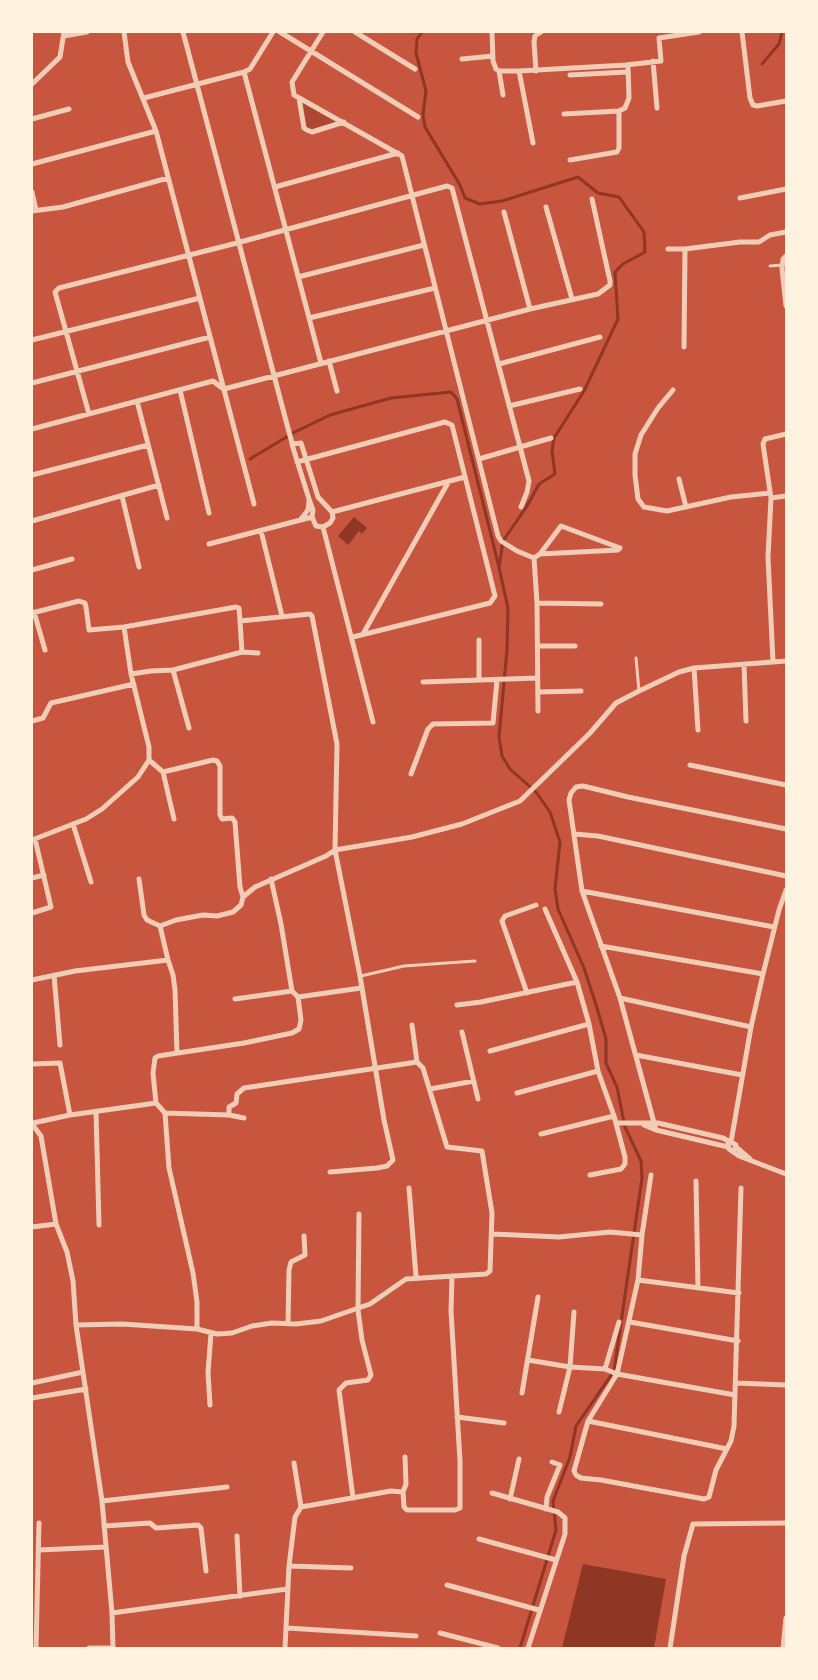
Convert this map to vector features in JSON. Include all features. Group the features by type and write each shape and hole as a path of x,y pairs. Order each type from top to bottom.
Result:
{"street":[{"path":"32,84 60,57 64,34 87,32"},
{"path":"124,32 128,62 156,131 254,504"},
{"path":"183,32 291,442 313,510 312,517 316,526 323,527 330,523 333,518 332,512 318,497 301,443 291,442"},
{"path":"280,32 418,117"},
{"path":"323,32 292,82 294,95 402,156 445,331 501,541 534,558"},
{"path":"354,32 415,69"},
{"path":"492,32 493,56 495,67 499,71 503,95"},
{"path":"536,71 534,42 535,36 541,32"},
{"path":"499,71 536,71 661,61 659,35 699,32"},
{"path":"742,32 751,102 757,106 786,101"},
{"path":"144,98 250,69 272,33"},
{"path":"462,59 493,56"},
{"path":"653,61 657,108"},
{"path":"564,114 619,111 625,108 628,102 628,65 626,65"},
{"path":"519,71 534,143"},
{"path":"244,72 321,363"},
{"path":"570,75 627,72"},
{"path":"299,98 304,128 307,130 312,132 344,122"},
{"path":"32,119 69,109"},
{"path":"570,159 617,152 619,148 619,111"},
{"path":"32,164 156,131"},
{"path":"274,187 398,153"},
{"path":"32,192 34,211 63,207 168,178"},
{"path":"89,414 55,291 59,288 447,186 452,188 529,481 522,507"},
{"path":"740,198 786,189"},
{"path":"224,389 530,309 598,294 610,285 610,277 592,199"},
{"path":"546,207 572,299"},
{"path":"504,212 530,309"},
{"path":"668,249 759,242 770,235 786,232"},
{"path":"298,278 424,245"},
{"path":"684,347 685,249"},
{"path":"786,256 782,265 786,306"},
{"path":"309,318 435,288"},
{"path":"32,340 200,298"},
{"path":"32,383 210,337"},
{"path":"499,364 600,337"},
{"path":"329,361 337,391"},
{"path":"32,429 213,381 224,389"},
{"path":"509,406 579,388"},
{"path":"180,390 209,513"},
{"path":"673,390 641,435 635,454 638,499 645,507 667,511 731,497 786,496"},
{"path":"137,401 167,518"},
{"path":"297,462 448,422 452,425 495,593 493,600 490,603 353,637"},
{"path":"773,662 768,557 771,496 764,457 765,439 786,434"},
{"path":"479,459 551,438"},
{"path":"32,475 148,445"},
{"path":"332,512 465,477"},
{"path":"679,479 686,507"},
{"path":"363,634 449,481"},
{"path":"32,521 159,485"},
{"path":"122,496 139,567"},
{"path":"300,520 308,510 309,499"},
{"path":"209,543 312,517"},
{"path":"534,558 540,554 561,526 620,548 618,550 540,554"},
{"path":"323,527 373,722"},
{"path":"261,531 282,616"},
{"path":"534,558 537,603 538,711"},
{"path":"32,570 72,559"},
{"path":"45,650 33,613 79,601 85,603 89,630 124,627 236,607 239,608 242,652"},
{"path":"537,603 601,603"},
{"path":"240,621 310,614 312,616 338,744 335,850 393,1160 387,1166 377,1168 330,1172"},
{"path":"32,913 51,907 33,840 102,809 138,777 149,760 149,747 131,674 124,627"},
{"path":"478,640 479,680"},
{"path":"537,646 574,646"},
{"path":"131,674 173,670 242,652 258,653"},
{"path":"243,897 255,887 335,850 412,839 462,824 520,801 590,733 616,703 680,672 694,668 786,661"},
{"path":"744,664 746,721"},
{"path":"694,668 698,730"},
{"path":"173,670 189,728"},
{"path":"423,682 537,678"},
{"path":"411,774 430,726 433,724 493,723 499,680"},
{"path":"32,721 43,718 51,703 134,684"},
{"path":"538,692 581,691"},
{"path":"149,760 163,772 174,819"},
{"path":"139,879 144,915 147,920 160,926 185,918 227,915 241,905 243,897 240,887 235,822 232,818 222,819 220,814 220,766 217,761 163,772"},
{"path":"690,765 786,785"},
{"path":"656,1130 620,998 582,891 570,796 576,787 584,786 786,829"},
{"path":"73,824 90,882"},
{"path":"574,834 598,836 786,876"},
{"path":"32,878 44,875"},
{"path":"197,1329 197,1302 193,1273 169,1168 165,1113 156,1103 154,1059 177,1053 244,1043 292,1033 299,1029 301,1020 298,997 292,992 271,879"},
{"path":"732,1144 751,1027 774,927 786,890"},
{"path":"582,891 774,927"},
{"path":"526,993 502,921 505,916 536,906"},
{"path":"545,909 577,982 589,1024 598,1071 615,1119 625,1157 624,1167 620,1169 590,1174"},
{"path":"160,926 173,975 177,1053"},
{"path":"601,946 763,974"},
{"path":"32,980 168,960"},
{"path":"54,975 60,1045"},
{"path":"457,1005 577,982"},
{"path":"298,997 361,988"},
{"path":"236,999 292,992"},
{"path":"620,998 751,1027"},
{"path":"490,1050 589,1024"},
{"path":"76,1325 122,1324 197,1329 218,1334 232,1333 252,1326 272,1323 296,1324 321,1321 358,1310 406,1279 489,1273 493,1234 492,1213 482,1151 447,1147 423,1068 417,1062 412,1025"},
{"path":"462,1032 478,1099"},
{"path":"636,1055 742,1075"},
{"path":"229,1115 229,1107 236,1103 237,1094 244,1088 417,1062"},
{"path":"32,1064 60,1063 70,1115"},
{"path":"517,1092 598,1071"},
{"path":"430,1089 474,1081"},
{"path":"89,1648 113,1648 102,1501 76,1325 74,1281 67,1252 56,1224 41,1136 32,1124 70,1115 156,1103"},
{"path":"96,1111 99,1226"},
{"path":"165,1113 229,1115 244,1118"},
{"path":"541,1134 615,1119 624,1123 655,1123 723,1138 754,1163 786,1174"},
{"path":"643,1124 656,1130 732,1144"},
{"path":"651,1175 637,1235 638,1280 630,1322 616,1373 588,1421 574,1471 581,1478 708,1498 716,1470 731,1441 734,1426 741,1188"},
{"path":"696,1181 698,1288"},
{"path":"409,1188 416,1277"},
{"path":"353,1498 339,1390 346,1383 370,1379 358,1310 359,1214"},
{"path":"32,1227 56,1224"},
{"path":"493,1234 559,1237 610,1232 637,1235"},
{"path":"288,1323 289,1270 291,1262 305,1256 304,1236"},
{"path":"405,1457 406,1484 403,1492 404,1507 407,1510 459,1509 461,1505 451,1311 452,1276"},
{"path":"638,1280 739,1293"},
{"path":"522,1393 538,1297"},
{"path":"560,1412 570,1367 574,1312"},
{"path":"607,1370 619,1322"},
{"path":"630,1322 738,1341"},
{"path":"210,1333 208,1373 210,1405"},
{"path":"528,1360 607,1370 735,1395"},
{"path":"32,1383 83,1371"},
{"path":"736,1383 786,1384"},
{"path":"32,1398 86,1389"},
{"path":"457,1417 504,1423"},
{"path":"588,1421 727,1449"},
{"path":"510,1499 519,1459"},
{"path":"548,1509 547,1497 560,1465 552,1462"},
{"path":"285,1648 289,1566 295,1517 301,1507 294,1463"},
{"path":"102,1501 227,1487"},
{"path":"301,1507 391,1491 403,1492"},
{"path":"492,1493 558,1512 565,1518 562,1545 554,1559 537,1609 528,1648"},
{"path":"670,1648 684,1556 693,1524 786,1522"},
{"path":"36,1648 39,1523"},
{"path":"104,1526 150,1523 156,1528 198,1525 201,1528 206,1570"},
{"path":"237,1536 240,1596"},
{"path":"479,1539 554,1559"},
{"path":"39,1550 106,1547"},
{"path":"289,1566 351,1568"},
{"path":"447,1585 537,1609"},
{"path":"112,1613 287,1589"},
{"path":"783,1648 786,1618"},
{"path":"286,1628 416,1636"},
{"path":"440,1633 498,1648"}],"lane":[{"path":"770,266 782,265"},
{"path":"636,658 639,690"},
{"path":"360,976 404,966 475,961"}],"shaded area":[{"path":"301,101 338,121 313,130 308,129 305,126"},
{"path":"354,517 367,528 362,534 359,531 348,545 338,536"},
{"path":"583,1564 666,1579 654,1648 562,1648"}],"waterway":[{"path":"422,32 417,39 416,53 426,91 423,115 425,127 460,185 465,198 480,204 502,201 578,177 598,193 619,197 644,232 645,252 623,264 615,272 618,319 584,391 554,438 552,451 555,474 539,484 503,541 499,568 508,608 507,650 499,737 502,756 510,769 536,792 550,812 560,842 555,889 558,909 584,968 597,1008 606,1039 606,1063 617,1087 625,1127 641,1161 642,1178 614,1371 576,1426 570,1457 553,1501 556,1530 520,1648"},
{"path":"762,64 779,44 782,32"},
{"path":"250,459 293,433 330,415 391,398 451,392 457,399 499,567"}]}
